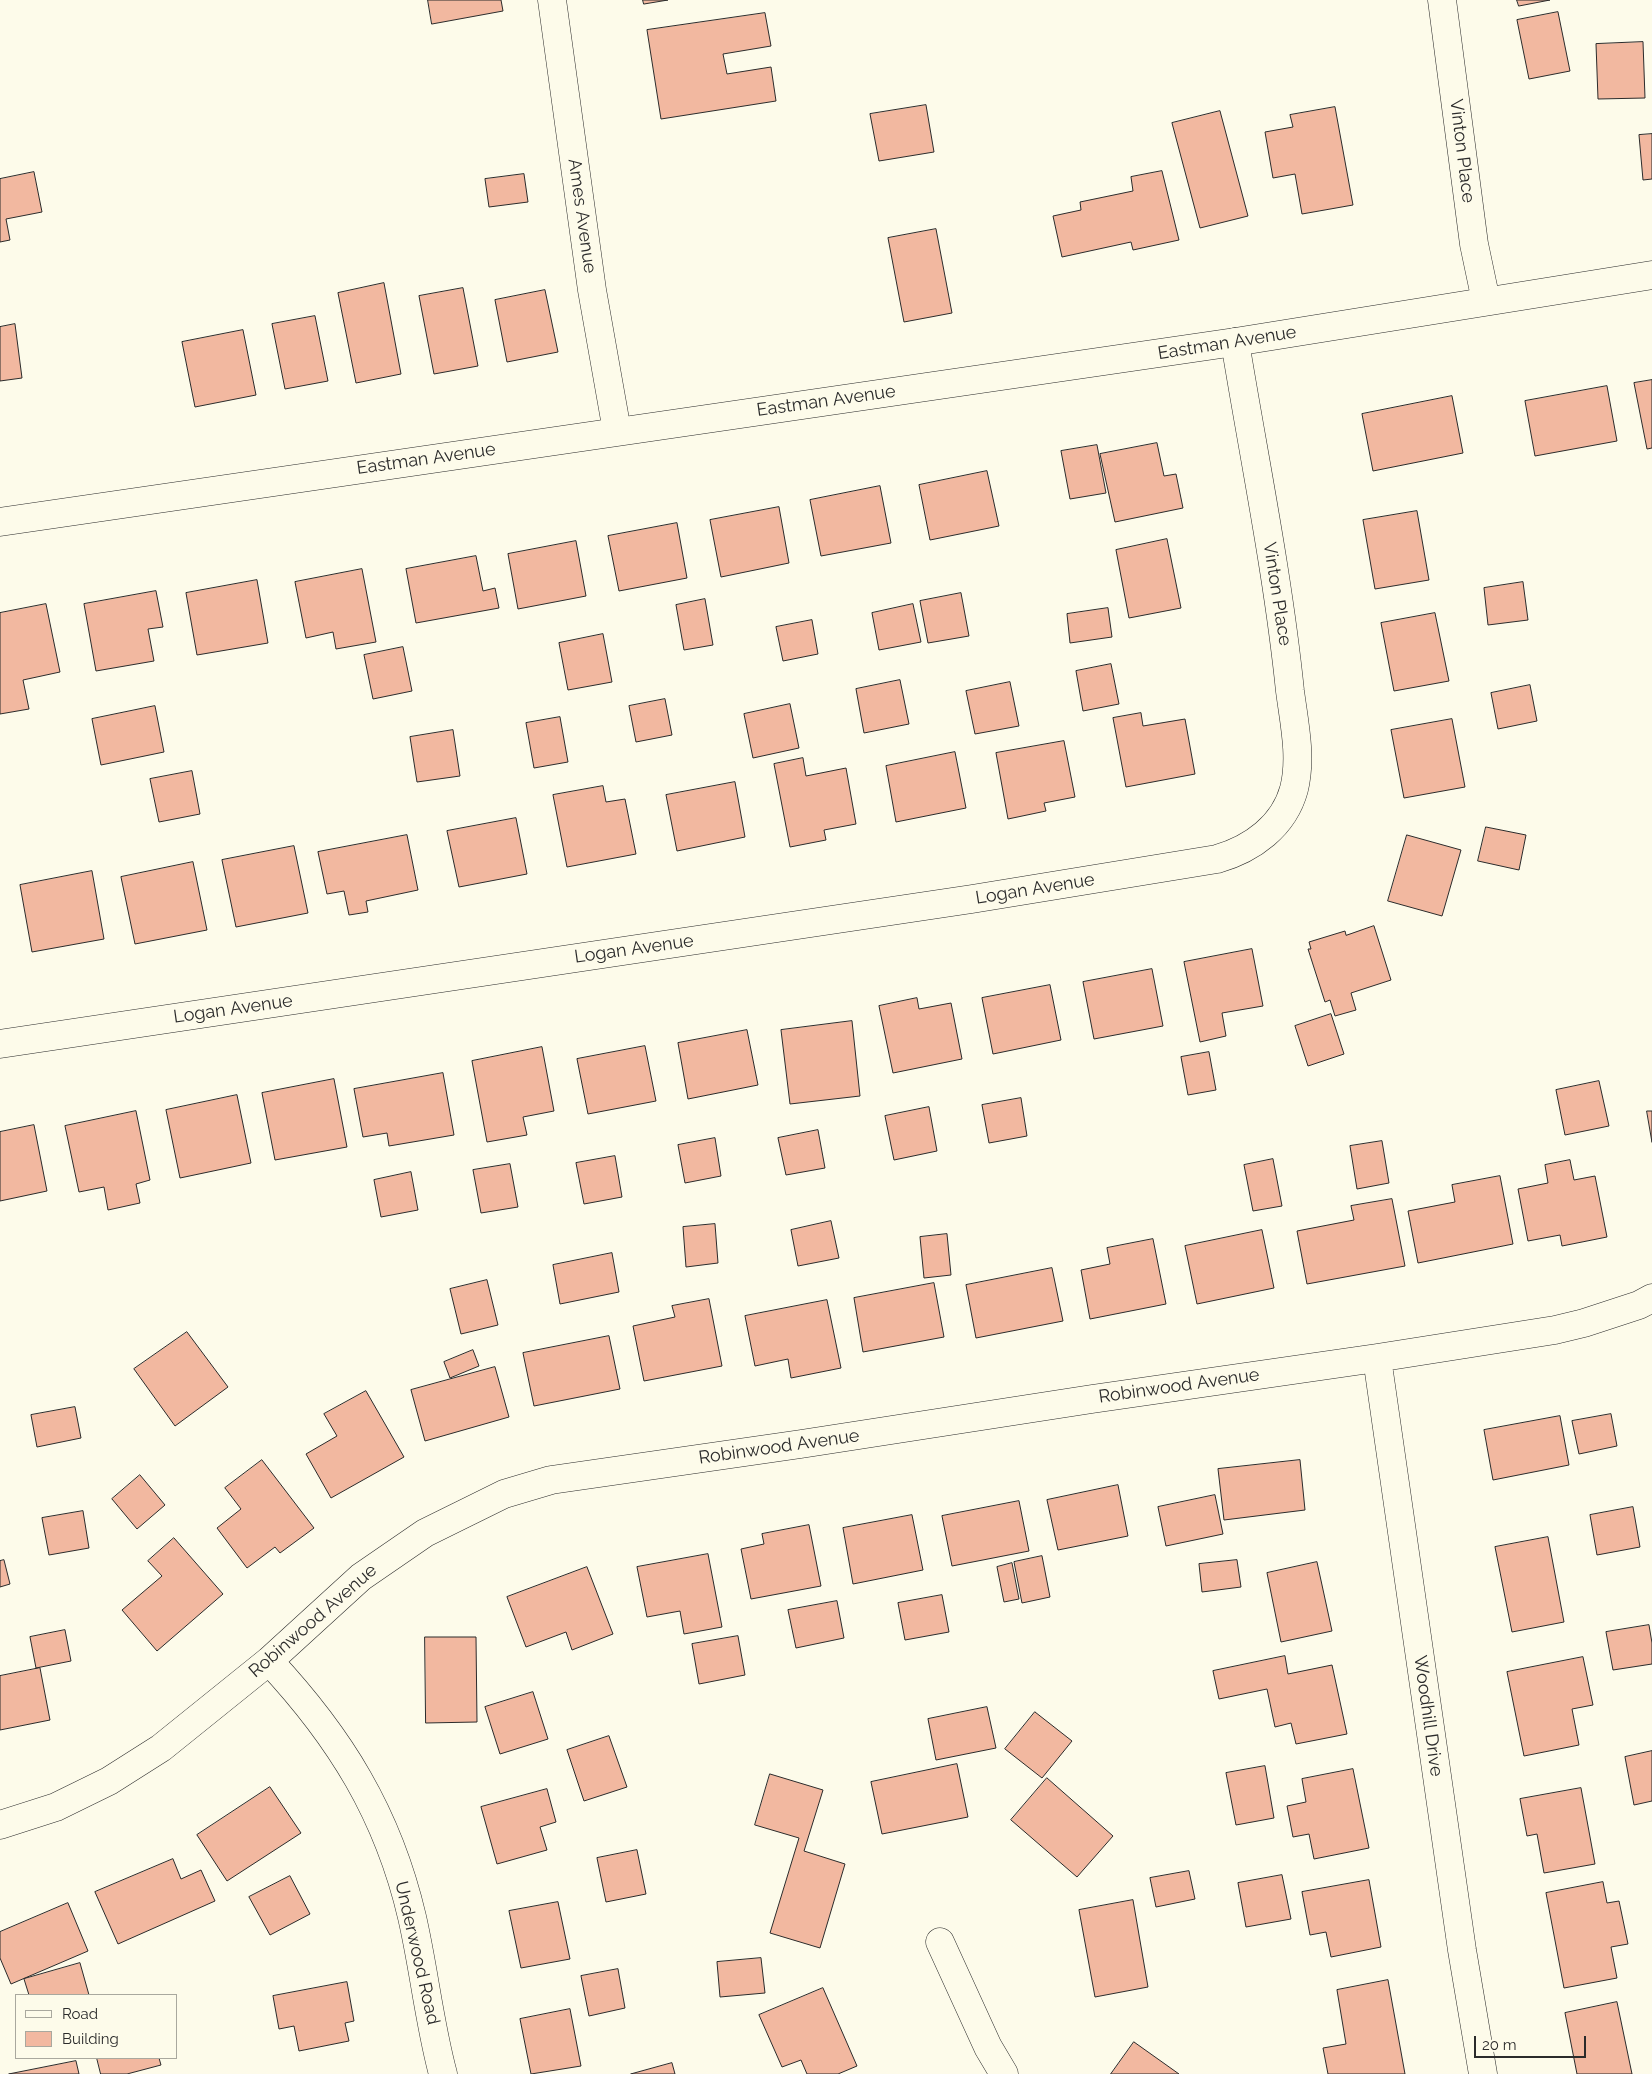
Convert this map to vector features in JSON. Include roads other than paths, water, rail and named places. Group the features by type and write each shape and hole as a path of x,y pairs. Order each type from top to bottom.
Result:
{"street":[{"name":"Ames Avenue","path":"552,0 592,290 617,431"},
{"name":"Vinton Place","path":"1442,0 1474,244 1486,301"},
{"name":"Eastman Avenue","path":"0,522 1235,342 1652,275"},
{"name":"Vinton Place","path":"1235,342 1285,644 1298,763 1294,789 1283,814 1263,837"},
{"name":"Logan Avenue","path":"0,1044 972,899 1187,864 1235,854 1263,837"},
{"name":"Robinwood Avenue","path":"0,1825 56,1807 109,1781 160,1748 269,1661 361,1577 426,1533 504,1494 551,1480 791,1446 1555,1330 1639,1305 1652,1298"},
{"name":"Woodhill Drive","path":"1377,1358 1462,1950 1483,2074"},
{"name":"Underwood Road","path":"269,1661 303,1697 340,1748 372,1803 390,1846 412,1916 443,2074"},
{"path":"940,1942 988,2047 1004,2074"}]}
